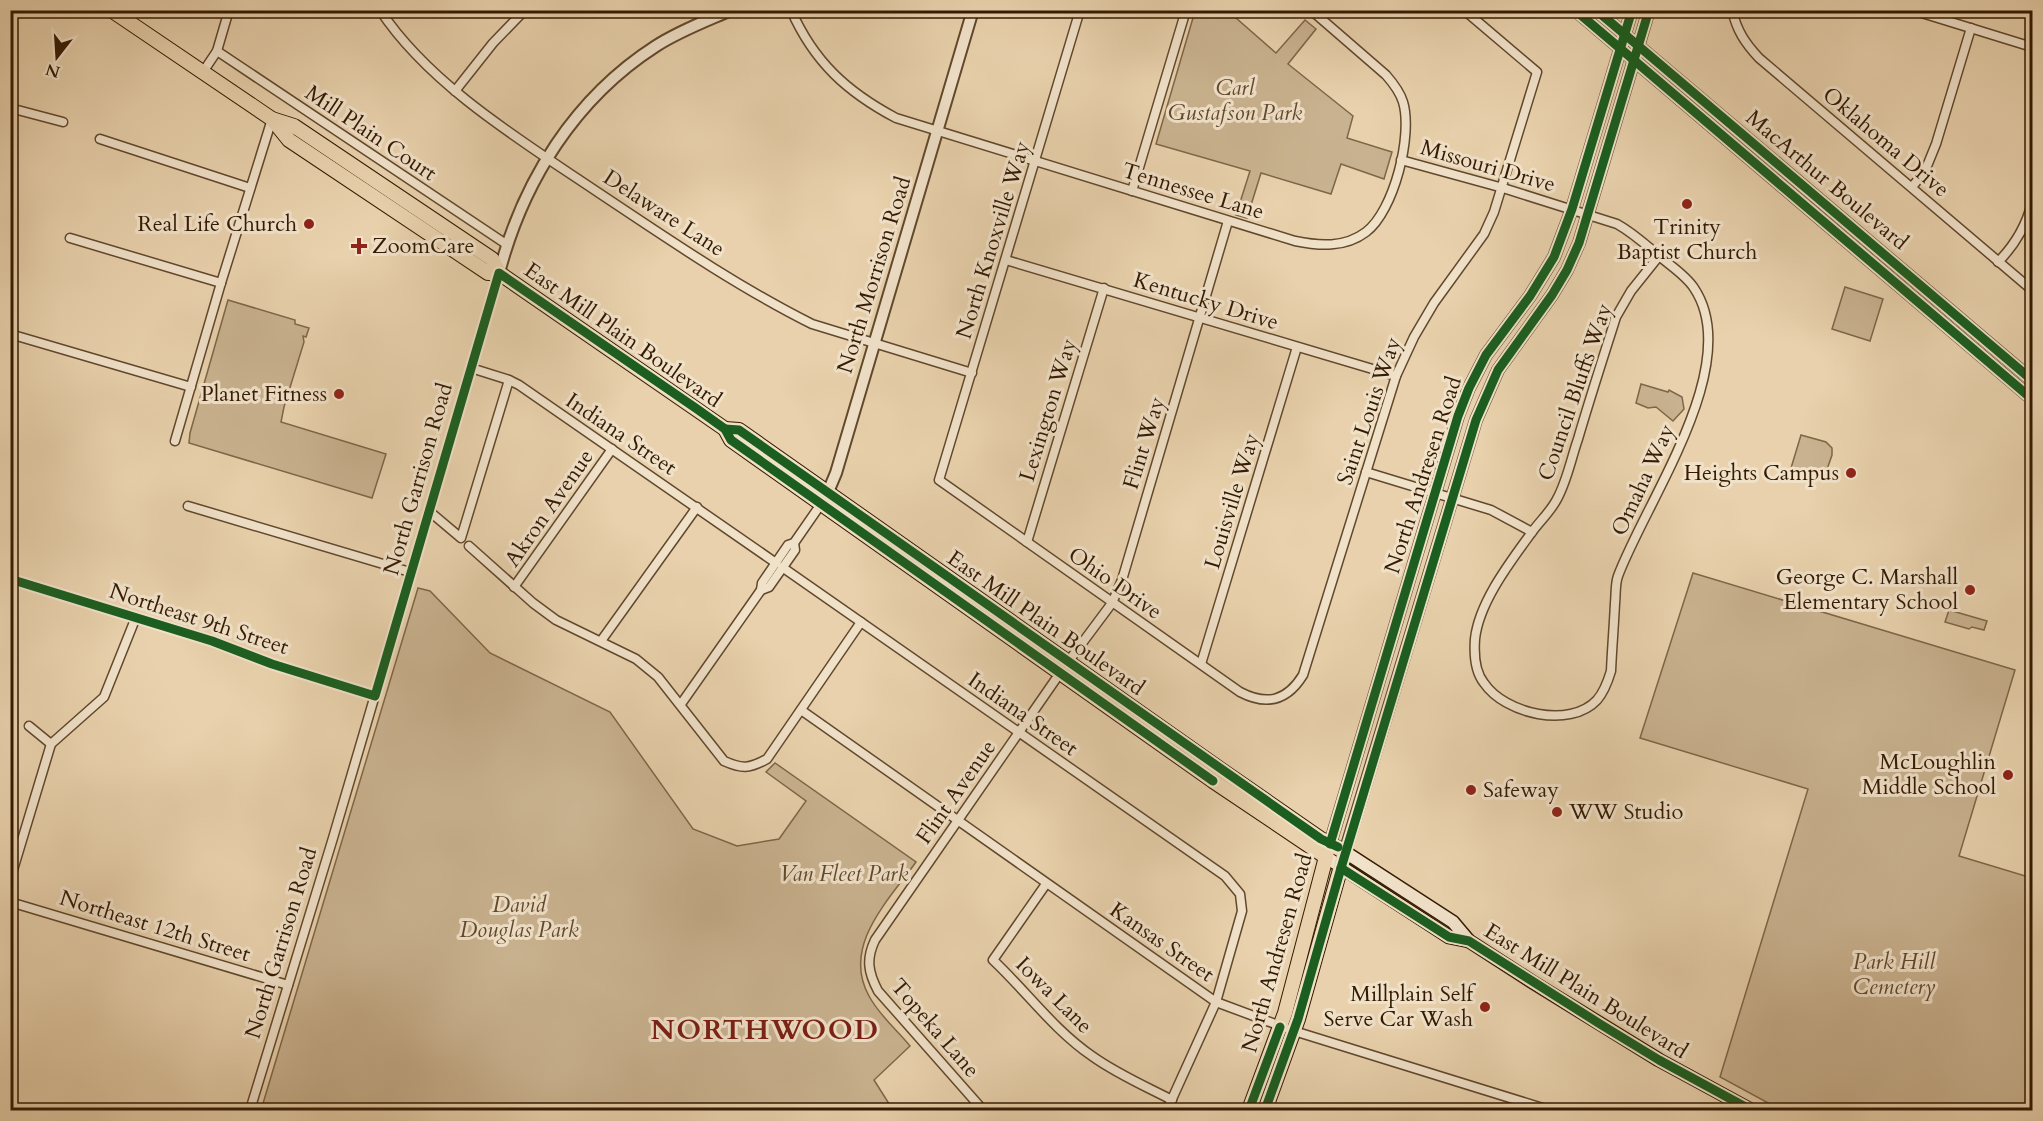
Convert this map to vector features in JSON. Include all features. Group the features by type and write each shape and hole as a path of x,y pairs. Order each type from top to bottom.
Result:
{"main road":[{"name":"East Mill Plain Boulevard","path":"111,10 272,118 289,140 488,273 498,273 724,429 730,440 825,499 1064,667 1341,868 1449,937 1468,941"},
{"name":"East Mill Plain Boulevard","path":"1064,667 1330,844 1346,852 1453,922 1468,941 1609,1030 1751,1110"},
{"name":"North Andresen Road","path":"1249,1110 1287,1029 1330,844"},
{"name":"North Andresen Road","path":"1264,1110 1287,1029 1346,852"}],"street":[{"path":"203,72 216,51 229,10"},
{"name":"Delaware Lane","path":"380,10 417,56 496,124 642,222 788,312 812,324 972,373"},
{"path":"455,91 493,43 525,10"},
{"name":"North Garrison Road","path":"250,1110 375,696 506,244 532,182 576,116 598,93 657,46 731,10"},
{"name":"Tennessee Lane","path":"791,10 808,43 853,92 896,118 1295,241 1334,245 1352,240 1367,232 1390,199 1406,138 1406,120 1403,102 1396,86 1311,10"},
{"name":"North Morrison Road","path":"681,704 761,590 768,587 779,565 795,550 794,543 825,499 836,473 973,10"},
{"name":"North Knoxville Way","path":"939,480 1080,10"},
{"path":"1132,191 1186,10"},
{"name":"Saint Louis Way","path":"1276,699 1292,690 1303,675 1396,376 1413,337 1434,303 1484,234 1503,188 1537,72 1464,10"},
{"name":"MacArthur Boulevard","path":"1575,10 2032,399"},
{"name":"MacArthur Boulevard","path":"1596,10 2032,380"},
{"name":"North Andresen Road","path":"1330,844 1458,416 1469,387 1486,355 1540,282 1554,257 1572,209 1632,10"},
{"name":"North Andresen Road","path":"1346,852 1476,420 1485,397 1510,351 1543,309 1562,278 1579,243 1649,10"},
{"name":"Oklahoma Drive","path":"1732,10 1736,28 1745,43 1759,58 2032,290"},
{"path":"1912,10 2032,46"},
{"path":"1912,187 1925,171 1933,153 1971,28"},
{"name":"Mill Plain Court","path":"216,51 506,244"},
{"path":"10,108 63,122"},
{"path":"175,441 272,118"},
{"path":"100,139 250,188"},
{"name":"Missouri Drive","path":"1401,160 1588,214 1626,229 1659,256"},
{"path":"1998,262 2022,231 2032,203"},
{"name":"Flint Way","path":"1064,667 1112,603 1122,580 1228,221"},
{"path":"70,238 221,283"},
{"name":"Council Bluffs Way","path":"1567,716 1545,715 1513,707 1497,697 1482,682 1475,658 1475,638 1488,600 1532,532 1557,500 1617,317 1631,291 1659,256"},
{"name":"Omaha Way","path":"1567,716 1597,700 1607,684 1611,671 1617,578 1688,427 1707,361 1709,327 1704,307 1694,286 1659,256"},
{"name":"Kentucky Drive","path":"1006,260 1396,376"},
{"name":"Lexington Way","path":"1027,542 1104,288"},
{"path":"10,334 191,387"},
{"name":"Louisville Way","path":"1201,664 1297,347"},
{"name":"Indiana Street","path":"471,368 509,380 612,449 1225,876 1240,894 1242,910 1216,1002"},
{"path":"429,512 461,538 509,380"},
{"name":"Akron Avenue","path":"514,587 612,449"},
{"path":"1366,472 1491,510 1532,532"},
{"name":"Ohio Drive","path":"939,480 1240,692 1251,698 1276,699"},
{"path":"188,506 410,573"},
{"path":"601,641 697,507"},
{"path":"469,546 514,587 556,620 636,659 658,677 724,761 740,768 756,765 767,759 861,622"},
{"name":"Northeast 9th Street","path":"10,579 212,641 272,664 375,696"},
{"path":"10,880 51,744 104,697 136,617"},
{"name":"Flint Avenue","path":"868,965 870,951 875,940 1064,667"},
{"name":"Kansas Street","path":"801,710 1216,1002 1287,1029 1549,1110"},
{"path":"29,726 51,744"},
{"name":"Iowa Lane","path":"1046,884 993,960 1042,1013 1090,1056 1117,1073 1173,1100"},
{"name":"Northeast 12th Street","path":"10,902 288,985"},
{"name":"Topeka Lane","path":"868,965 870,977 878,991 982,1110"},
{"path":"1167,1110 1216,1002"}],"green space":[{"name":"Carl Gustafson Park","path":"1195,11 1228,11 1276,53 1305,20 1316,29 1288,64 1353,116 1347,138 1392,152 1384,179 1341,164 1331,194 1261,173 1247,218 1236,215 1250,171 1156,144"},
{"path":"1845,287 1883,299 1870,341 1832,329"},
{"path":"228,300 295,320 295,324 309,328 306,337 303,336 304,342 281,422 386,454 372,498 189,443"},
{"path":"1641,384 1668,392 1669,390 1682,397 1684,409 1673,421 1656,407 1648,408 1636,403"},
{"path":"1801,435 1826,442 1832,448 1832,455 1824,478 1791,468"},
{"name":"Park Hill Cemetery","path":"1693,573 2015,670 1959,856 2032,878 2032,1110 1781,1110 1720,1077 1808,789 1640,738"},
{"name":"David Douglas Park","path":"418,588 430,591 490,653 610,712 693,829 737,846 779,839 806,801 766,772 775,763 916,862 872,924 864,942 861,959 862,977 869,996 883,1016 910,1046 874,1080 893,1110 261,1110"},
{"path":"1949,610 1987,621 1984,630 1972,627 1969,629 1945,622"}],"cycle path":[{"path":"1575,10 2032,399"},
{"path":"1596,10 2032,380"},
{"path":"1330,844 1458,416 1486,355 1530,296 1554,257 1572,209 1632,10"},
{"path":"1265,1110 1298,1019 1476,420 1498,370 1552,295 1579,243 1649,10"},
{"path":"10,579 212,641 272,664 375,696 499,273 697,409 725,429 731,440 1213,781"},
{"path":"725,429 739,430 1321,839 1338,847"},
{"path":"1341,868 1449,937 1469,941 1659,1060 1751,1110"},
{"path":"1249,1110 1280,1027"}],"place":[{"name":"Trinity Baptist Church","path":"1687,204"},
{"name":"Real Life Church","path":"309,224"},
{"name":"ZoomCare","path":"359,246"},
{"name":"Planet Fitness","path":"339,394"},
{"name":"Heights Campus","path":"1851,473"},
{"name":"George C. Marshall Elementary School","path":"1970,590"},
{"name":"McLoughlin Middle School","path":"2008,775"},
{"name":"Safeway","path":"1471,790"},
{"name":"WW Studio","path":"1557,812"},
{"name":"Millplain Self Serve Car Wash","path":"1485,1007"}],"district":[{"name":"NORTHWOOD","path":"765,1030"}],"park label":[{"name":"Van Fleet Park","path":"844,874"}]}
